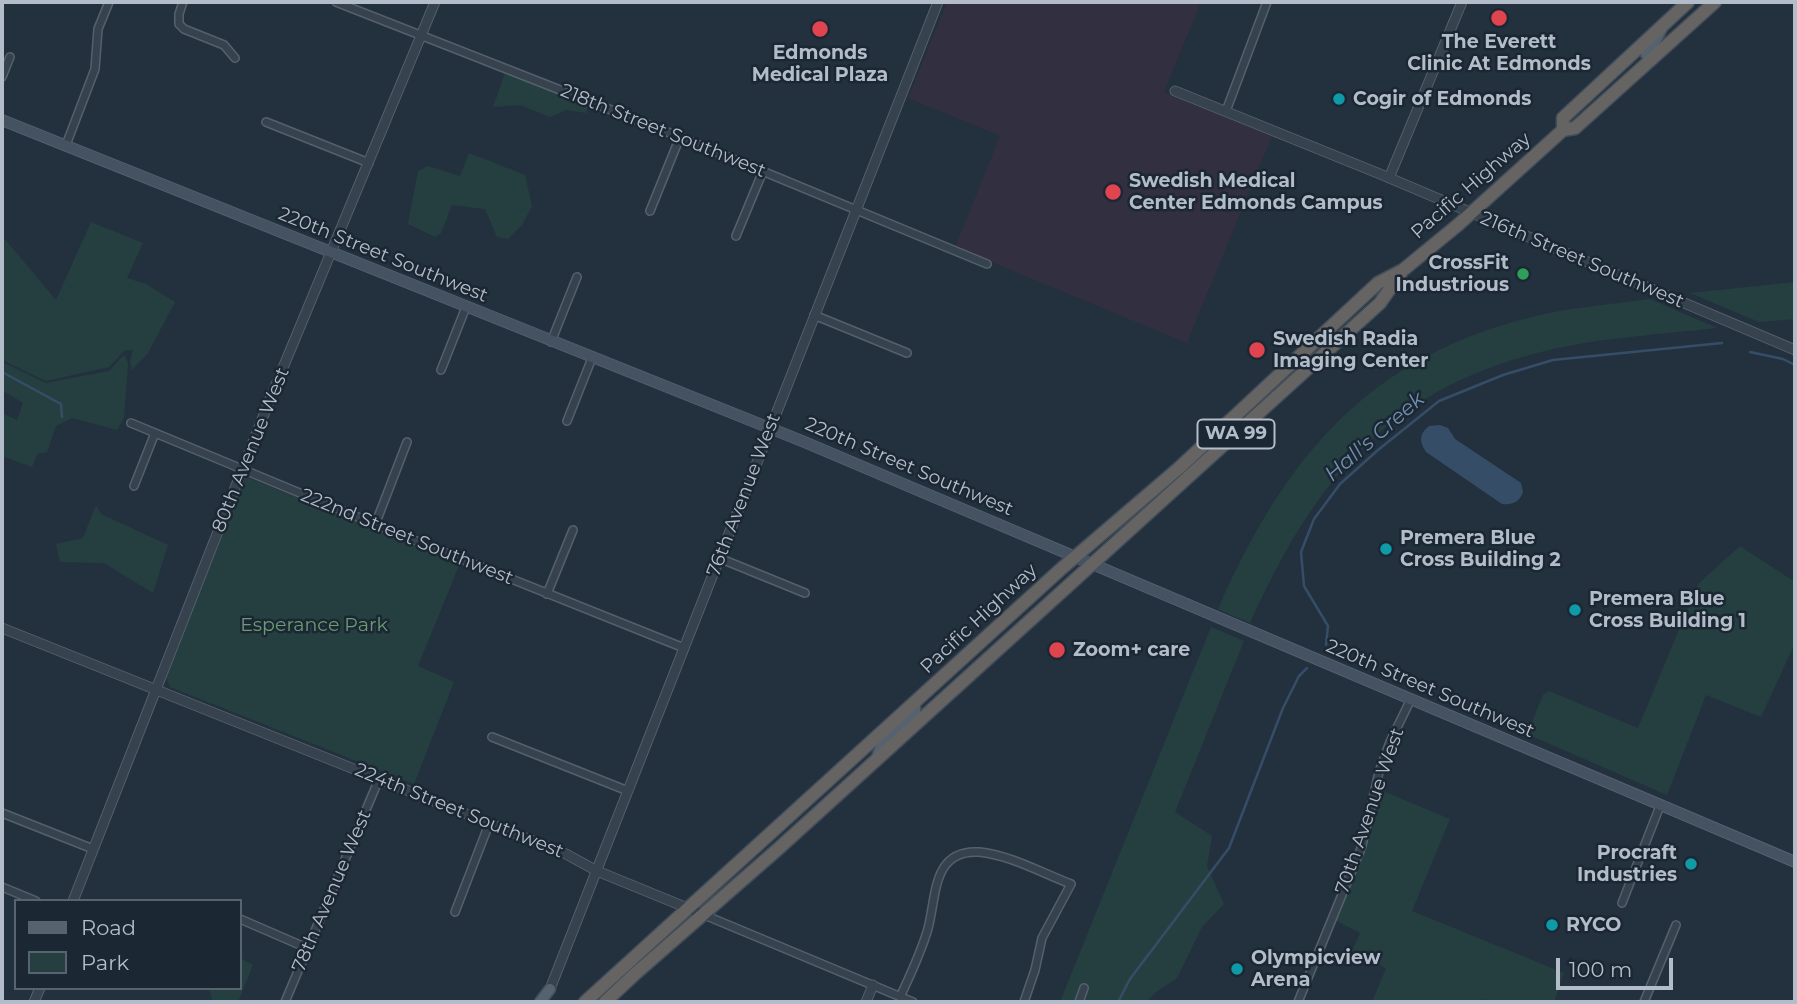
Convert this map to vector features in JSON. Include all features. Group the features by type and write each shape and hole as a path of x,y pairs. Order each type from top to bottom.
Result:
{"highway":[{"name":"Pacific Highway","path":"1563,130 1563,117 1688,2"},
{"name":"Pacific Highway","path":"585,1002 816,790 1179,468 1378,283 1403,270 1471,214 1563,130 1575,128 1714,2"},
{"name":"Pacific Highway","path":"605,1002 1380,303 1403,270"}],"main road":[{"path":"1648,60 1646,54 1663,26"},
{"name":"220th Street Southwest","path":"2,120 551,342 770,427 1795,862"},
{"path":"876,760 881,746 915,712 915,704"},
{"path":"540,1002 550,989"},
{"path":"549,1002 550,989"}],"street":[{"path":"66,145 95,69 98,29 109,2"},
{"path":"183,2 178,24 224,45 235,58"},
{"name":"218th Street Southwest","path":"336,2 680,137 988,264"},
{"name":"80th Avenue West","path":"75,899 242,468 435,2"},
{"name":"76th Avenue West","path":"550,989 938,2"},
{"path":"1226,111 1267,2"},
{"path":"1389,178 1462,2"},
{"path":"2,77 10,57"},
{"name":"216th Street Southwest","path":"1175,90 1795,350"},
{"path":"266,122 369,163"},
{"path":"650,211 680,137"},
{"path":"736,236 762,171"},
{"path":"551,342 577,277"},
{"path":"441,370 466,307"},
{"path":"814,315 907,352"},
{"path":"567,421 592,358"},
{"name":"222nd Street Southwest","path":"131,423 684,648"},
{"path":"134,486 155,433"},
{"path":"375,524 407,442"},
{"path":"547,594 573,530"},
{"path":"719,558 805,593"},
{"name":"224th Street Southwest","path":"2,628 566,854 609,876 913,1002"},
{"name":"70th Avenue West","path":"1298,1002 1359,853 1379,772 1411,699"},
{"path":"492,737 628,790"},
{"name":"78th Avenue West","path":"285,1002 379,779"},
{"path":"1622,904 1660,806"},
{"path":"2,813 93,849"},
{"path":"455,912 489,824"},
{"path":"605,849 609,876"},
{"path":"900,997 923,945 939,876 948,862 962,853 979,852 1003,858 1071,884 1042,938 1024,1002"},
{"path":"2,887 31,899"},
{"path":"242,920 307,948"},
{"path":"1644,1002 1675,925"},
{"path":"866,1002 873,985"},
{"path":"1079,1002 1084,988"}],"shaded area":[{"name":"Swedish Medical Center Edmonds Campus","path":"947,2 1201,2 1164,92 1272,136 1187,343 955,247 1000,136 908,98"}],"green space":[{"path":"505,73 589,106 586,113 566,110 550,117 520,105 493,107"},
{"path":"469,153 525,175 532,206 522,225 508,239 497,237 485,209 452,205 441,233 435,237 408,224 418,171 428,166 460,176"},
{"path":"91,222 143,243 127,278 146,284 175,302 148,353 132,370 130,361 133,350 125,350 109,367 46,381 2,360 2,238 56,300"},
{"path":"1795,282 1795,319 1759,322 1690,293"},
{"path":"1650,299 1717,328 1617,338 1558,348 1500,364 1450,385 1406,412 1367,444 1333,480 1303,523 1250,623 1218,609 1244,554 1273,504 1305,459 1340,419 1381,385 1427,356 1480,333 1554,312"},
{"path":"124,355 128,363 124,418 117,430 72,418 56,426 47,452 37,454 32,467 2,456 2,413 17,420 23,403 2,390 2,362 46,383 109,371"},
{"name":"Esperance Park","path":"246,477 460,563 418,666 454,682 414,784 170,687 166,676"},
{"path":"96,505 101,514 168,545 153,593 104,563 60,562 56,544 83,538"},
{"path":"1740,546 1795,582 1795,643 1761,717 1706,695 1667,795 1527,734 1543,695 1549,691 1638,728 1698,584"},
{"path":"1211,627 1244,641 1175,812 1212,836 1207,866 1224,904 1202,927 1177,978 1146,1002 1060,1002"},
{"path":"1383,791 1450,819 1412,911 1564,973 1554,1002 1491,1002 1482,999 1480,1002 1372,1002 1386,968 1352,951 1360,933 1335,920 1368,843"},
{"path":"242,959 253,965 238,1002 213,1002 210,990 242,990"}],"water":[{"path":"1440,425 1448,428 1455,439 1521,483 1523,492 1520,498 1512,503 1502,504 1426,452 1421,441 1423,432 1429,426"}],"waterway":[{"name":"Hall's Creek","path":"1326,645 1328,626 1304,586 1301,552 1314,519 1340,484 1439,401 1503,375 1553,360 1722,343"},
{"name":"Hall's Creek","path":"1750,352 1783,359 1795,365"},
{"path":"2,372 61,404 62,417"},
{"name":"Hall's Creek","path":"1118,1002 1130,979 1229,848 1283,708 1299,676 1307,668"}],"place":[{"name":"The Everett Clinic At Edmonds","path":"1499,18"},
{"name":"Edmonds Medical Plaza","path":"820,29"},
{"name":"Cogir of Edmonds","path":"1339,99"},
{"name":"Swedish Medical Center Edmonds Campus","path":"1113,192"},
{"name":"CrossFit Industrious","path":"1523,274"},
{"name":"Swedish Radia Imaging Center","path":"1257,350"},
{"name":"Premera Blue Cross Building 2","path":"1386,549"},
{"name":"Premera Blue Cross Building 1","path":"1575,610"},
{"name":"Zoom+ care","path":"1057,650"},
{"name":"Procraft Industries","path":"1691,864"},
{"name":"RYCO","path":"1552,925"},
{"name":"Olympicview Arena","path":"1237,969"}]}
